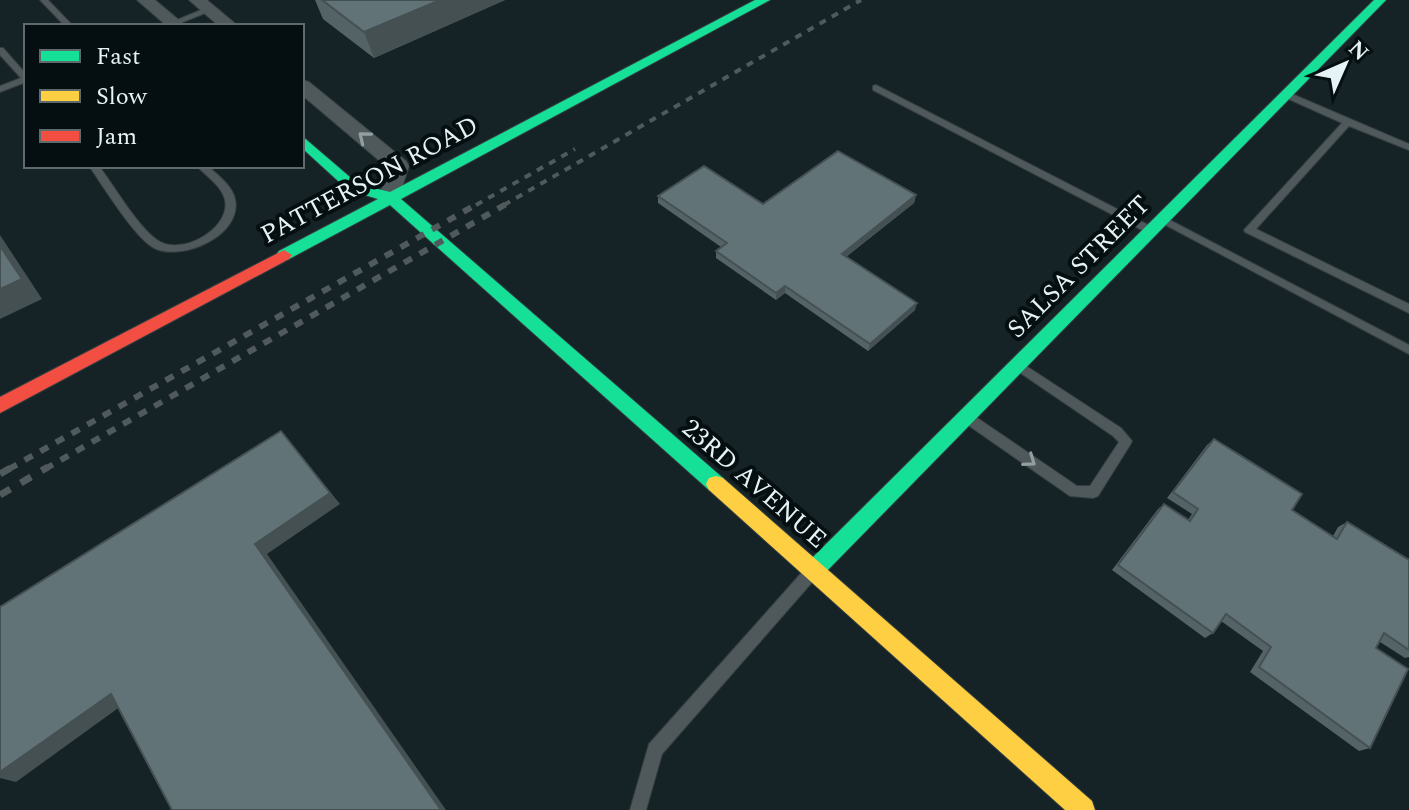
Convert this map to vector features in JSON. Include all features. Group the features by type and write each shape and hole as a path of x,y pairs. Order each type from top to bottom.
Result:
{"street":[{"path":"145,0 171,24"},
{"name":"PATTERSON ROAD","path":"0,406 764,0"},
{"name":"SALSA STREET","path":"814,570 1380,0"},
{"path":"203,5 227,24"},
{"path":"304,88 399,166 390,197"},
{"name":"23RD AVENUE","path":"304,142 353,187 390,197 1083,810"}],"lane":[{"path":"44,0 67,24"},
{"path":"174,24 203,5"},
{"path":"0,50 24,77"},
{"path":"0,89 24,80"},
{"path":"876,88 1409,350"},
{"path":"1285,94 1409,147"},
{"path":"1348,122 1249,230 1409,309"},
{"path":"96,168 154,244 171,252 186,249 211,235 225,224 232,209 230,195 204,168"},
{"path":"966,417 1075,492 1093,492 1126,441 1017,365"},
{"path":"638,810 655,750 814,570"}],"building":[{"path":"322,0 440,0 364,32"},
{"path":"838,151 916,195 842,254 917,303 870,344 785,286 776,293 716,251 727,243 658,196 704,166 763,204"},
{"path":"0,246 22,279 0,289"},
{"path":"281,431 330,493 255,544 441,810 172,810 111,694 0,772 0,607"},
{"path":"1214,439 1302,494 1292,510 1337,539 1347,522 1409,560 1409,650 1384,633 1376,648 1408,669 1370,748 1259,667 1271,647 1226,614 1213,633 1118,565 1164,504 1190,521 1198,509 1173,492"}],"railway":[{"path":"504,205 861,0"},
{"path":"476,205 575,149"},
{"path":"9,469 479,203"},
{"path":"45,469 508,203"},
{"path":"0,474 12,467"},
{"path":"0,495 48,467"}],"traffic: fast":[{"path":"284,255 764,0"},
{"path":"814,570 1380,0"},
{"path":"304,142 353,187 390,197 716,484"}],"traffic: slow":[{"path":"716,484 1083,810"}],"traffic: jam":[{"path":"0,406 284,255"}]}
